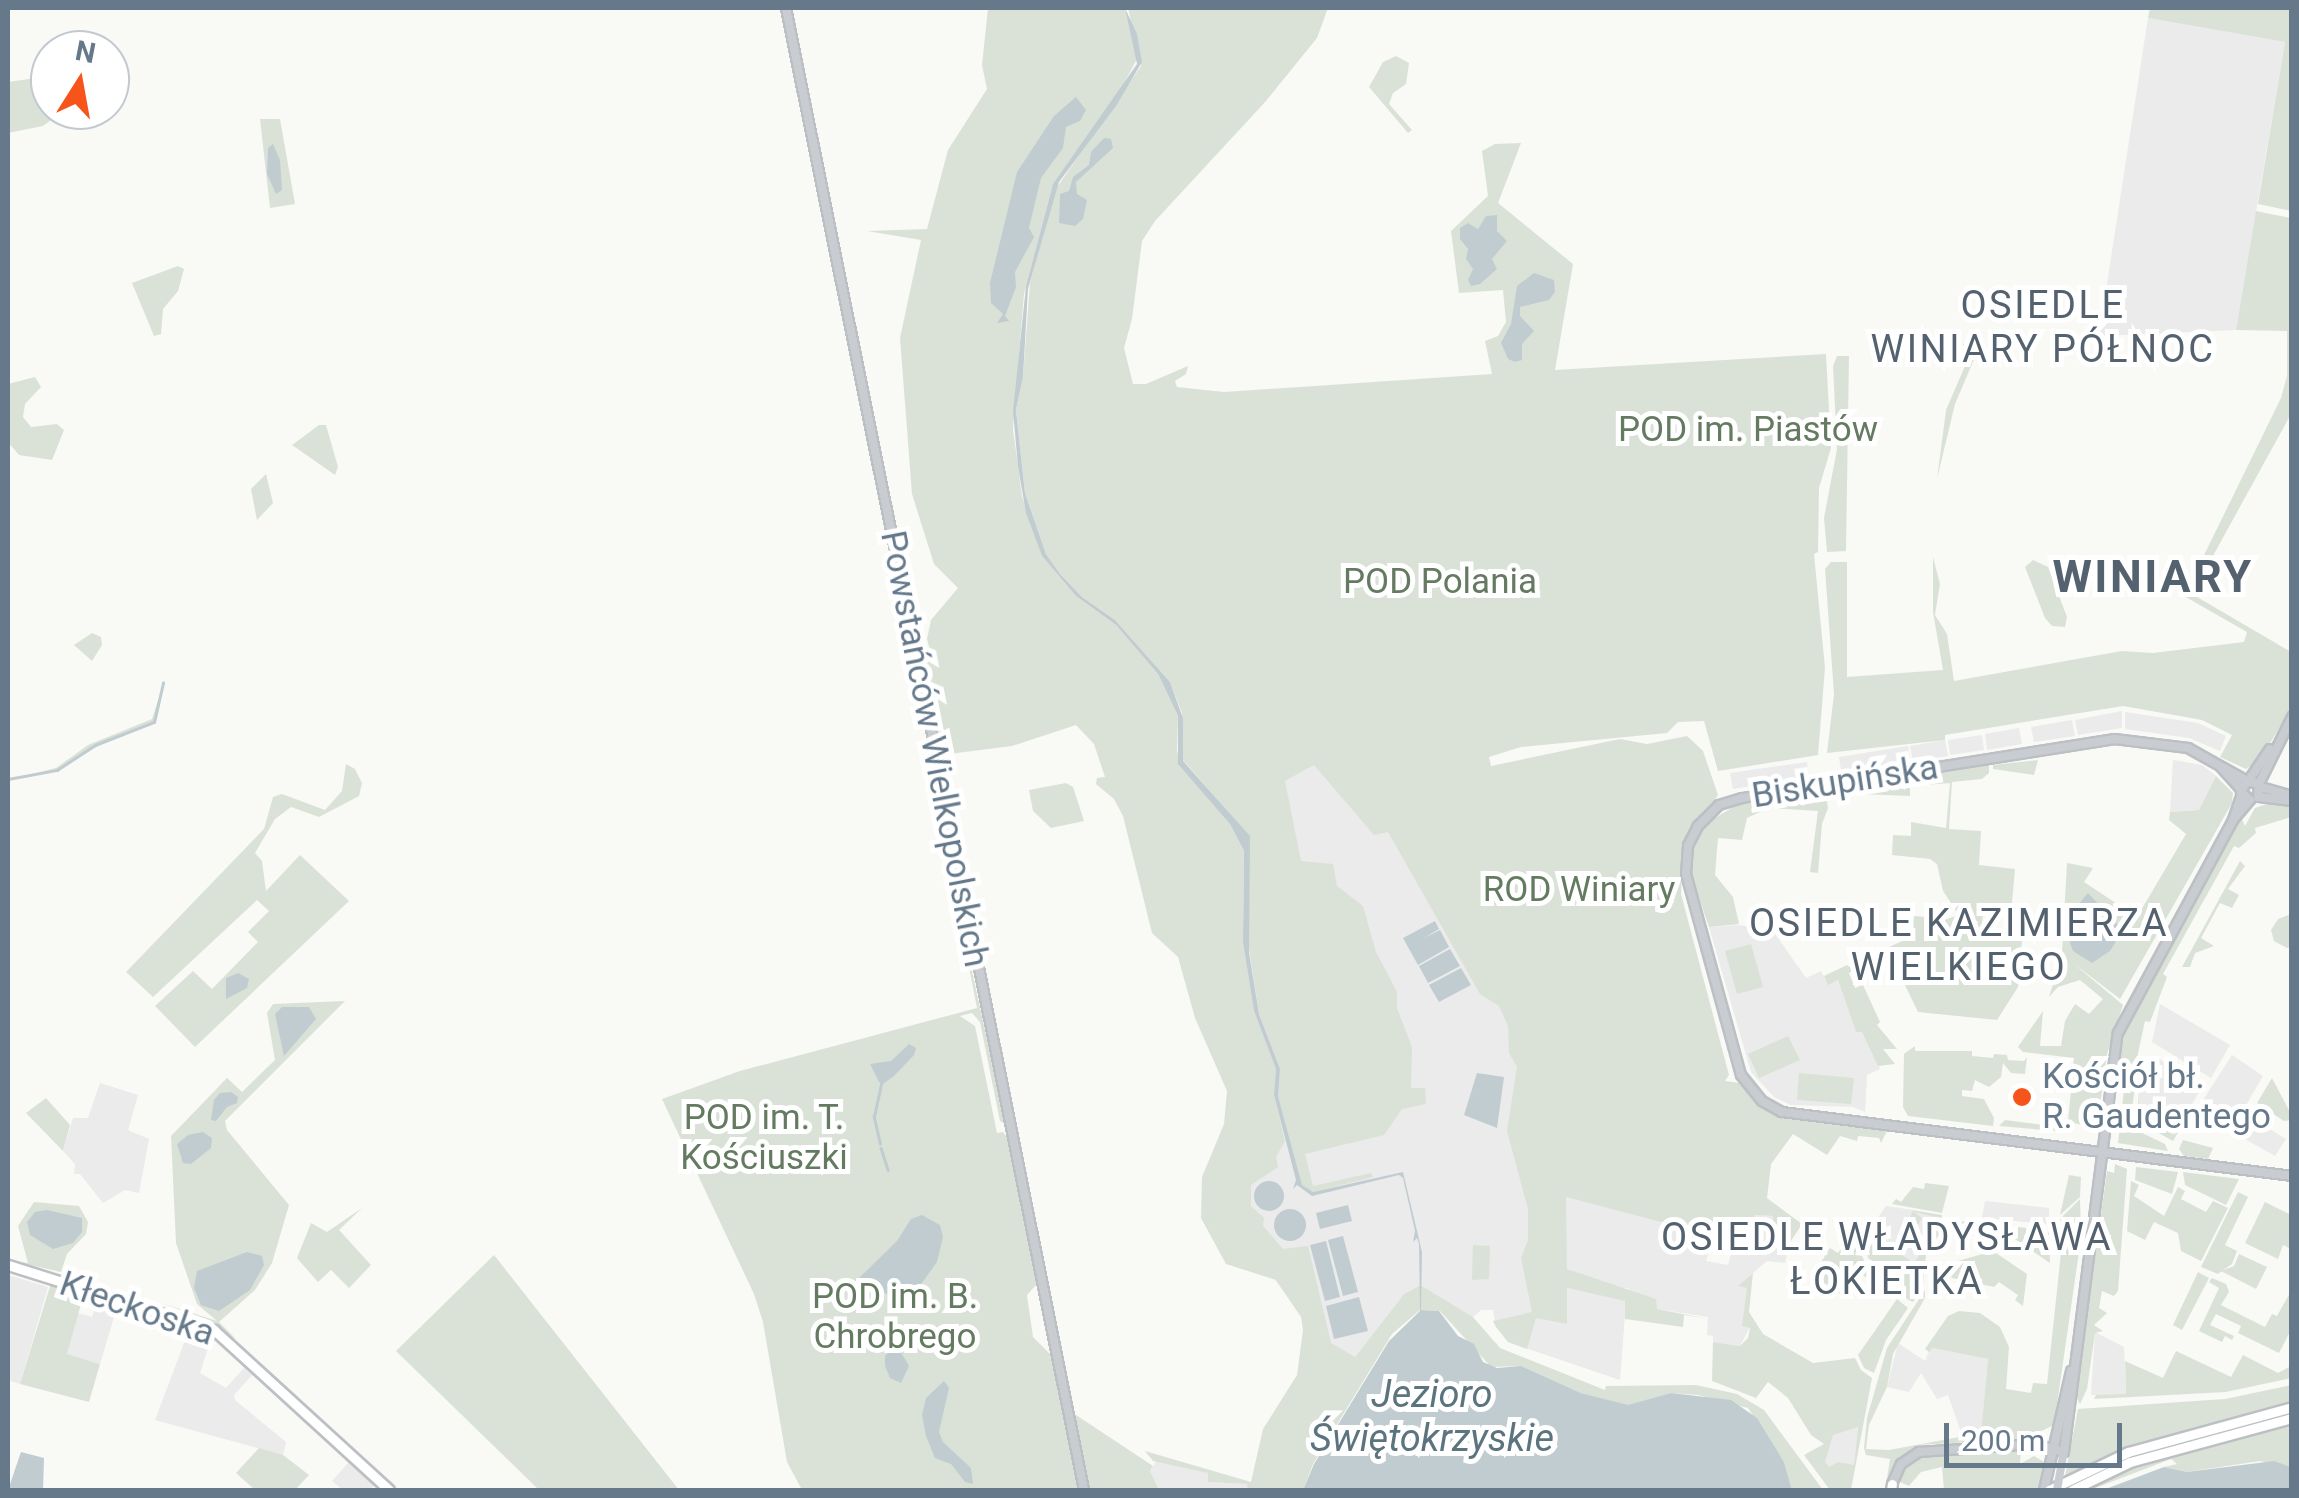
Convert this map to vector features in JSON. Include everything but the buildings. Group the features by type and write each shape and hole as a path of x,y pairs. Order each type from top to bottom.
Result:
{"main road":[{"name":"Kłeckoska","path":"8,1265 214,1330 388,1490"},
{"path":"2050,1490 2128,1452 2292,1407"},
{"path":"2072,1490 2130,1462 2292,1418"}],"street":[{"name":"Powstańców Wielkopolskich","path":"786,8 1084,1490"},
{"path":"2050,1490 2069,1428 2102,1151 2123,1020 2292,716"},
{"name":"Biskupińska","path":"2102,1151 1791,1115 1762,1100 1737,1064 1688,887 1688,846 1714,810 1742,798 2115,739 2175,745 2214,761 2251,789"},
{"path":"2251,789 2292,799"},
{"path":"2102,1151 2292,1176"},
{"path":"2050,1490 2057,1425 2077,1347"},
{"path":"1891,1488 1901,1464 1919,1452 2027,1447 2064,1452"}],"shaded area":[{"path":"2148,18 2285,42 2236,330 2099,336"},
{"path":"2122,711 2122,728 2078,735 2075,720"},
{"path":"2125,712 2198,723 2226,736 2220,751 2189,738 2125,729"},
{"path":"2072,720 2075,736 2034,742 2031,727"},
{"path":"2019,728 2022,744 1987,750 1985,734"},
{"path":"1982,735 1984,750 1950,755 1948,740"},
{"path":"1945,740 1948,756 1913,761 1910,746"},
{"path":"1908,746 1911,761 1841,770 1839,757"},
{"path":"2173,760 2202,765 2216,776 2199,810 2170,812"},
{"path":"1807,762 1809,777 1733,789 1730,773"},
{"path":"1315,764 1414,792 1525,998 1566,1197 1666,1222 1666,1227 1713,1239 1706,1261 1728,1265 1735,1240 1750,1244 1755,1215 1774,1216 1779,1238 1789,1244 1785,1263 1767,1261 1739,1285 1747,1287 1750,1327 1740,1346 1713,1342 1713,1336 1707,1335 1708,1317 1657,1309 1627,1288 1567,1288 1626,1301 1620,1380 1508,1342 1496,1327 1493,1310 1481,1310 1471,1319 1419,1285 1404,1294 1355,1357 1332,1358 1208,1188 1247,1134 1238,920 1248,918 1285,781"},
{"path":"1739,925 1773,931 1806,978 1821,971 1828,984 1838,980 1856,1032 1862,1031 1880,1069 1867,1075 1865,1112 1853,1107 1791,1105 1774,1097 1751,1072 1709,927"},
{"path":"2160,1004 2230,1045 2211,1078 2152,1042"},
{"path":"2232,1055 2263,1076 2242,1112 2286,1139 2275,1156 2196,1111"},
{"path":"2159,1059 2203,1085 2173,1137 2139,1116 2139,1089"},
{"path":"100,1083 138,1095 128,1130 149,1139 139,1193 125,1190 103,1203 80,1174 74,1174 75,1164 63,1151 73,1118 88,1118"},
{"path":"1985,1201 2049,1208 2049,1224 1982,1218"},
{"path":"1886,1206 1936,1216 1937,1230 1897,1290 1882,1279 1882,1267 1868,1258 1866,1250 1869,1230"},
{"path":"8,1275 48,1287 20,1384 8,1380"},
{"path":"97,1301 117,1307 100,1364 66,1354 78,1313 92,1317"},
{"path":"189,1330 211,1339 200,1373 226,1388 244,1368 252,1375 234,1395 235,1400 286,1442 283,1455 155,1420"},
{"path":"2095,1332 2124,1347 2126,1395 2091,1395"},
{"path":"1898,1343 1925,1361 1932,1348 1988,1359 1981,1434 1962,1435 1948,1395 1937,1399 1921,1373 1909,1392 1887,1387"},
{"path":"1858,1427 1854,1466 1829,1467 1824,1462 1833,1434"},
{"path":"1157,1460 1208,1473 1209,1482 1248,1484 1248,1490 1159,1490 1150,1471"},
{"path":"349,1462 374,1486 370,1490 343,1490 332,1481"}],"green space":[{"path":"988,8 1125,8 1138,57 1114,102 1052,188 1024,294 1013,429 1022,496 1042,556 1076,596 1116,625 1158,674 1178,716 1177,752 1230,824 1244,851 1243,942 1254,1011 1276,1069 1274,1095 1285,1141 1276,1157 1278,1167 1251,1185 1251,1206 1264,1218 1263,1226 1283,1249 1308,1246 1331,1343 1355,1357 1404,1294 1420,1285 1473,1317 1500,1348 1605,1390 1606,1386 1696,1385 1737,1394 1764,1410 1823,1490 1792,1490 1784,1462 1748,1408 1698,1395 1671,1393 1628,1406 1581,1393 1521,1366 1491,1367 1440,1311 1421,1310 1420,1290 1420,1310 1392,1334 1313,1464 1303,1490 1248,1490 1247,1484 1208,1482 1208,1473 1153,1461 1145,1451 1251,1482 1263,1429 1297,1375 1303,1330 1301,1317 1276,1280 1226,1264 1201,1218 1202,1177 1224,1124 1227,1091 1195,1018 1178,957 1152,933 1123,816 1114,799 1096,784 1097,778 1105,777 1094,744 1076,725 1012,746 941,755 1074,1408 1069,1404 920,662 932,659 927,639 931,620 958,588 934,564 912,494 900,338 921,240 867,231 927,229 948,150 987,89 982,65"},
{"path":"1128,8 1328,8 1317,38 1266,101 1155,221 1142,241 1132,319 1124,348 1133,384 1146,384 1188,366 1186,374 1175,381 1177,387 1224,392 1492,374 1485,341 1498,336 1506,322 1503,290 1459,293 1451,231 1488,196 1482,151 1495,144 1521,143 1498,203 1573,264 1555,370 1826,354 1831,448 1819,488 1818,552 1814,554 1825,668 1818,755 1718,771 1704,721 1678,722 1667,733 1521,747 1489,757 1491,766 1620,739 1647,744 1687,736 1703,751 1718,795 1684,841 1681,894 1729,1075 1725,1081 1740,1083 1766,1110 1785,1118 1887,1131 1881,1143 1879,1138 1858,1136 1857,1141 1840,1136 1827,1155 1793,1134 1771,1164 1767,1198 1802,1224 1789,1244 1772,1237 1773,1216 1755,1215 1749,1245 1566,1197 1567,1269 1656,1299 1657,1309 1708,1319 1684,1315 1683,1327 1625,1319 1625,1301 1567,1288 1567,1324 1536,1318 1527,1349 1508,1342 1496,1327 1493,1321 1532,1312 1521,1258 1528,1240 1528,1209 1507,1131 1517,1067 1509,1053 1508,1026 1499,1006 1480,994 1388,832 1374,835 1314,765 1285,781 1301,861 1333,864 1337,886 1363,906 1376,952 1397,992 1397,1008 1412,1047 1411,1088 1425,1088 1426,1104 1402,1109 1384,1135 1305,1154 1313,1186 1371,1173 1373,1177 1313,1192 1305,1190 1301,1182 1278,1096 1280,1069 1259,1013 1248,941 1249,836 1183,760 1182,713 1170,682 1115,620 1082,597 1060,574 1046,554 1025,493 1016,410 1023,377 1030,283 1055,190 1141,66"},
{"path":"2150,8 2291,8 2291,211 2258,204 2285,42 2148,18"},
{"path":"1396,56 1409,63 1406,84 1393,93 1389,104 1412,130 1408,133 1369,87 1383,62"},
{"path":"30,79 30,129 8,133 8,82"},
{"path":"260,119 280,119 295,204 270,208"},
{"path":"2256,211 2291,218 2291,414 2192,594 2291,652 2291,708 2260,760 2246,769 2220,757 2232,735 2202,720 2123,706 1945,735 1945,740 1827,753 1834,694 1825,569 1831,562 1847,562 1847,677 1943,670 1933,612 1933,557 1940,584 1935,615 1947,634 1954,681 2122,651 2153,653 2244,642 2247,632 2184,596 2281,398 2287,376 2287,331 2236,330"},
{"path":"178,266 184,269 178,291 163,309 161,334 154,336 132,283"},
{"path":"1981,343 1955,404 1937,479 1946,410 1965,366 1963,344"},
{"path":"1837,356 1849,356 1846,551 1827,552 1824,518 1837,449 1833,366"},
{"path":"35,377 41,387 25,404 23,417 31,427 57,424 64,430 52,460 19,455 8,442 8,384"},
{"path":"319,425 326,425 338,467 335,475 292,445"},
{"path":"266,474 273,503 257,520 251,489"},
{"path":"2033,560 2048,567 2067,617 2065,627 2052,626 2045,618 2025,567"},
{"path":"92,633 101,637 102,645 92,661 74,645"},
{"path":"165,679 156,723 101,744 57,771 8,780 56,768 88,745 152,719"},
{"path":"2038,760 2034,775 1993,769 1993,765"},
{"path":"346,764 355,769 362,783 359,796 319,817 291,807 275,819 255,853 262,861 266,891 300,855 349,901 195,1047 155,1006 193,971 212,989 258,942 248,932 269,911 257,900 153,997 126,972 264,829 273,797 282,794 325,810 342,791"},
{"path":"1989,765 1989,773 1982,779 1952,782 1949,829 1981,831 1979,865 2015,869 2011,914 1983,912 1981,938 2022,941 2018,987 1997,1020 1918,1012 1887,948 1911,937 1914,916 1947,919 1959,915 1943,891 1937,864 1930,859 1892,855 1893,835 1911,836 1911,822 1946,828 1950,783 1913,786 1913,777"},
{"path":"2216,776 2233,793 2232,803 2120,999 2073,963 2123,1005 2107,1054 2097,1128 2068,1122 2074,1058 2023,1052 2018,1047 2043,1011 2040,1046 2061,1046 2065,1021 2075,1004 2089,1014 2103,999 2080,980 2058,987 2049,997 2055,978 2054,948 2062,952 2067,863 2093,868 2084,882 2137,917 2186,834 2169,820 2170,812 2199,810"},
{"path":"1911,777 1910,782 1900,784 1910,787 1910,796 1835,793 1836,789"},
{"path":"1066,783 1073,787 1084,821 1051,828 1033,811 1029,790"},
{"path":"1825,790 1828,808 1822,824 1818,873 1810,872 1818,811 1768,808 1747,818 1742,840 1718,838 1715,875 1733,897 1739,924 1709,927 1690,872 1695,841 1707,823 1738,804 1813,796"},
{"path":"2270,803 2291,807 2291,817 2255,828 2256,833 2239,848 2234,846 2163,974 2167,977 2150,1022 2145,1021 2131,1086 2135,1088 2130,1121 2136,1130 2165,1144 2168,1151 2118,1143 2124,1090 2117,1088 2115,1079 2127,1022 2241,817 2245,826 2255,808"},
{"path":"2240,861 2245,866 2228,889 2239,895 2232,908 2220,903 2201,938 2214,946 2195,953 2190,967 2182,967"},
{"path":"954,890 1006,1125 1000,1121 980,1022 972,1013 960,1016 975,1026 997,1133 1003,1132 1008,1139 1038,1283 1027,1295 1033,1337 1050,1354 1081,1490 802,1490 787,1462 763,1322 754,1294 662,1099 740,1071 977,1008"},
{"path":"2289,915 2291,947 2287,948 2274,941 2271,930 2278,919"},
{"path":"1751,944 1763,987 1737,994 1725,951"},
{"path":"1847,965 1854,970 1849,973 1855,988 1863,985 1880,1022 1877,1025 1897,1049 1883,1049 1895,1064 1878,1066 1862,1032 1856,1032 1838,980 1828,985 1824,976"},
{"path":"345,1001 225,1121 227,1130 289,1205 272,1263 255,1290 219,1322 236,1339 205,1319 161,1303 217,1321 197,1304 176,1243 171,1136 227,1078 242,1092 275,1060 267,1013 273,1004"},
{"path":"1788,1036 1800,1060 1759,1078 1748,1054"},
{"path":"1915,1046 1915,1051 1972,1051 1972,1056 2007,1055 2008,1060 2024,1061 2027,1057 2025,1074 2011,1073 2003,1063 2001,1077 1989,1087 1975,1080 1972,1091 1962,1090 1962,1096 1984,1099 1994,1118 1993,1126 1908,1116 1903,1107 1904,1054"},
{"path":"1799,1073 1854,1078 1851,1104 1797,1100"},
{"path":"2272,1078 2291,1120 2284,1121 2257,1103"},
{"path":"2139,1089 2139,1117 2174,1135 2183,1124 2173,1141 2137,1121"},
{"path":"46,1098 70,1125 63,1151 26,1113"},
{"path":"2005,1120 2067,1128 2067,1132 1999,1126"},
{"path":"2183,1140 2213,1148 2208,1159 2184,1156 2179,1149"},
{"path":"2115,1164 2127,1169 2118,1291 2114,1296 2102,1291 2099,1308 2107,1313 2094,1325 2103,1331 2095,1333 2087,1389 2080,1404 2076,1397 2107,1171 2114,1173"},
{"path":"2136,1167 2178,1172 2172,1194 2135,1180"},
{"path":"2183,1172 2239,1179 2226,1205 2185,1185"},
{"path":"2069,1175 2081,1177 2080,1197 2060,1215"},
{"path":"2131,1181 2139,1185 2134,1196 2164,1216 2178,1187 2185,1191 2181,1199 2206,1212 2213,1201 2228,1208 2201,1261 2181,1251 2178,1233 2154,1222 2145,1240 2127,1231"},
{"path":"1925,1183 1949,1186 1942,1213 1892,1204 1896,1199 1901,1202 1913,1187 1924,1189"},
{"path":"2238,1192 2248,1197 2225,1245 2237,1251 2232,1264 2218,1274 2201,1267"},
{"path":"2080,1199 2081,1232 2061,1227 2060,1219"},
{"path":"34,1202 79,1206 88,1222 86,1234 67,1254 61,1272 8,1260 28,1263 18,1226"},
{"path":"2265,1202 2291,1215 2291,1249 2283,1245 2278,1259 2245,1243"},
{"path":"1887,1206 1942,1215 1940,1233 1926,1255 1923,1288 1913,1302 1891,1291 1882,1279 1882,1267 1868,1258 1868,1233 1914,1263 1937,1230 1936,1217 1914,1212 1922,1218 1918,1225 1909,1219 1913,1211"},
{"path":"362,1208 339,1230 371,1265 349,1288 331,1270 318,1282 297,1258 311,1223 327,1232"},
{"path":"1967,1220 2026,1228 2026,1233 2046,1235 2049,1231 2050,1263 2002,1230 1959,1223"},
{"path":"1856,1225 1862,1231 1855,1255 1862,1256 1874,1281 1860,1274 1843,1296 1813,1275 1830,1248 1838,1253"},
{"path":"2063,1234 2081,1238 2054,1425 2025,1439 1918,1445 1896,1461 1887,1478 1890,1459 1866,1455 1864,1448 1867,1418 1887,1348 1925,1290 1925,1298 1893,1354 1887,1387 1869,1425 1866,1449 1889,1450 1981,1433 1988,1359 1932,1348 1924,1361 1929,1352 1925,1349 1948,1316 1959,1311 1980,1313 2000,1327 2009,1347 2006,1389 2031,1393 2033,1383 2047,1384"},
{"path":"1473,1245 1490,1246 1489,1279 1472,1280"},
{"path":"1993,1251 2027,1274 2023,1306 2015,1300 2018,1295 1999,1282 1994,1287 1952,1278 1945,1270 1958,1261"},
{"path":"2239,1254 2267,1267 2256,1289 2221,1271 2234,1266"},
{"path":"494,1255 679,1490 539,1490 396,1351"},
{"path":"2198,1272 2209,1278 2182,1330 2173,1325"},
{"path":"1753,1273 1749,1312 1763,1334 1813,1363 1855,1358 1861,1370 1872,1378 1851,1490 1830,1490 1804,1455 1824,1444 1811,1435 1788,1398 1768,1382 1756,1398 1712,1381 1713,1342 1740,1346 1748,1338 1750,1328 1742,1326 1747,1288 1738,1286","holes":["1858,1427 1854,1465 1838,1462 1829,1467 1825,1462 1833,1435"]},
{"path":"2212,1278 2226,1284 2229,1292 2221,1305 2265,1327 2272,1314 2277,1316 2291,1291 2291,1330 2279,1353 2238,1333 2241,1326 2216,1314 2210,1325 2234,1336 2232,1340 2225,1336 2222,1342 2199,1331 2219,1288 2209,1282"},
{"path":"51,1283 81,1292 83,1297 67,1354 100,1364 89,1402 20,1384"},
{"path":"1897,1299 1908,1308 1886,1340 1874,1373 1864,1368 1858,1355"},
{"path":"2176,1351 2231,1377 2243,1355 2278,1373 2291,1366 2291,1378 2226,1392 2094,1399 2096,1395 2126,1394 2125,1361 2163,1378"},
{"path":"2291,1385 2291,1402 2157,1438 2065,1476 2078,1409 2225,1399"},
{"path":"1070,1411 1153,1466 1150,1471 1159,1490 1090,1490"},
{"path":"2291,1422 2291,1467 2260,1461 2187,1472 2164,1467 2177,1464 2171,1459 2090,1490 2078,1490 2122,1468"},
{"path":"259,1448 283,1455 309,1475 295,1490 255,1490 236,1473"},
{"path":"2021,1451 2020,1464 2034,1456 2044,1462 2039,1490 1944,1490 1942,1467 1921,1472 1909,1486 1898,1481 1905,1466 1927,1454"}],"water":[{"name":"Jezioro Świętokrzyskie","path":"1125,8 1137,34 1142,62 1116,106 1059,182 1028,289 1023,377 1016,410 1025,493 1046,554 1060,574 1082,597 1115,620 1170,682 1183,718 1183,761 1250,836 1249,953 1259,1014 1280,1069 1278,1096 1302,1185 1313,1192 1403,1172 1422,1252 1421,1310 1439,1311 1458,1336 1474,1344 1483,1362 1497,1368 1521,1366 1581,1393 1628,1405 1671,1393 1731,1400 1757,1418 1784,1462 1792,1490 1303,1490 1314,1464 1389,1341 1420,1311 1419,1244 1417,1238 1413,1242 1415,1231 1403,1178 1399,1175 1312,1196 1297,1185 1293,1189 1296,1180 1274,1095 1276,1069 1254,1011 1243,942 1244,851 1230,824 1178,764 1178,716 1158,674 1116,625 1076,596 1042,556 1026,513 1018,467 1013,411 1026,286 1053,184 1137,64"},
{"path":"1076,97 1086,110 1080,121 1066,127 1063,148 1041,178 1029,228 1034,237 1015,272 1016,287 1005,316 1009,321 997,323 1003,314 991,303 990,283 1017,172 1054,116"},
{"path":"1104,138 1111,139 1113,148 1076,182 1077,194 1087,200 1083,219 1075,226 1059,223 1060,194 1069,191 1073,177 1089,165 1091,152"},
{"path":"273,144 280,160 282,190 276,194 267,174 268,148"},
{"path":"1497,215 1497,231 1507,241 1492,259 1497,269 1480,284 1471,286 1468,280 1473,269 1466,259 1468,249 1460,239 1460,228 1468,223 1478,229 1486,216"},
{"path":"1534,273 1554,280 1555,292 1549,300 1520,307 1520,316 1534,331 1522,344 1522,360 1515,362 1508,359 1501,343 1511,324 1517,286"},
{"path":"2088,893 2123,930 2110,951 2092,963 2073,951 2070,943 2077,906"},
{"path":"1435,921 1439,929 1424,938 1440,930 1449,947 1418,965 1403,938"},
{"path":"1450,949 1460,966 1428,983 1419,966"},
{"path":"1461,968 1471,985 1439,1002 1429,985"},
{"path":"238,973 249,979 247,988 226,999 226,978"},
{"path":"282,1007 309,1007 316,1019 284,1056 275,1014"},
{"path":"909,1044 916,1048 914,1055 894,1076 883,1084 879,1082 870,1064 891,1061"},
{"path":"1477,1073 1504,1077 1497,1128 1464,1115"},
{"path":"231,1092 238,1097 237,1103 227,1107 216,1121 211,1120 214,1100 220,1093"},
{"path":"203,1132 212,1138 211,1148 191,1164 183,1163 177,1144 188,1135"},
{"path":"1269,1181 1280,1185 1284,1196 1280,1207 1269,1211 1258,1207 1254,1196 1258,1185"},
{"path":"1348,1205 1352,1221 1320,1229 1316,1213"},
{"path":"1290,1209 1301,1214 1306,1225 1301,1236 1290,1241 1279,1236 1274,1225 1279,1214"},
{"path":"47,1210 82,1218 82,1232 73,1243 53,1249 30,1235 27,1222 35,1212"},
{"path":"922,1215 940,1225 943,1237 937,1262 911,1298 898,1300 858,1279 897,1241 911,1219"},
{"path":"1343,1236 1358,1292 1343,1296 1328,1240"},
{"path":"1326,1241 1340,1297 1325,1301 1310,1245"},
{"path":"247,1252 262,1256 264,1265 250,1290 219,1311 201,1305 194,1288 197,1271"},
{"path":"1359,1297 1368,1331 1334,1339 1326,1306"},
{"path":"893,1347 899,1349 909,1366 901,1383 890,1378 885,1366 885,1356"},
{"path":"944,1381 949,1388 939,1432 943,1442 971,1468 973,1484 965,1482 951,1464 935,1458 926,1436 922,1415 926,1398"},
{"path":"21,1452 44,1458 43,1490 8,1490"},
{"path":"2274,1461 2291,1467 2291,1490 2103,1490 2164,1467 2187,1472"}],"waterway":[{"path":"8,779 57,770 95,745 154,722 163,683"},
{"path":"880,1144 874,1117 881,1083"},
{"path":"881,1148 888,1170"}],"place":[{"name":"Kościół bł. R. Gaudentego","path":"2022,1097"}],"district":[{"name":"OSIEDLE WINIARY PÓŁNOC","path":"2043,328"},
{"name":"WINIARY","path":"2153,577"},
{"name":"OSIEDLE KAZIMIERZA WIELKIEGO","path":"1959,946"},
{"name":"OSIEDLE WŁADYSŁAWA ŁOKIETKA","path":"1887,1260"}],"park label":[{"name":"POD im. Piastów","path":"1748,430"},
{"name":"POD Polania","path":"1440,582"},
{"name":"ROD Winiary","path":"1579,890"},
{"name":"POD im. T. Kościuszki","path":"764,1138"},
{"name":"POD im. B. Chrobrego","path":"895,1317"}]}
